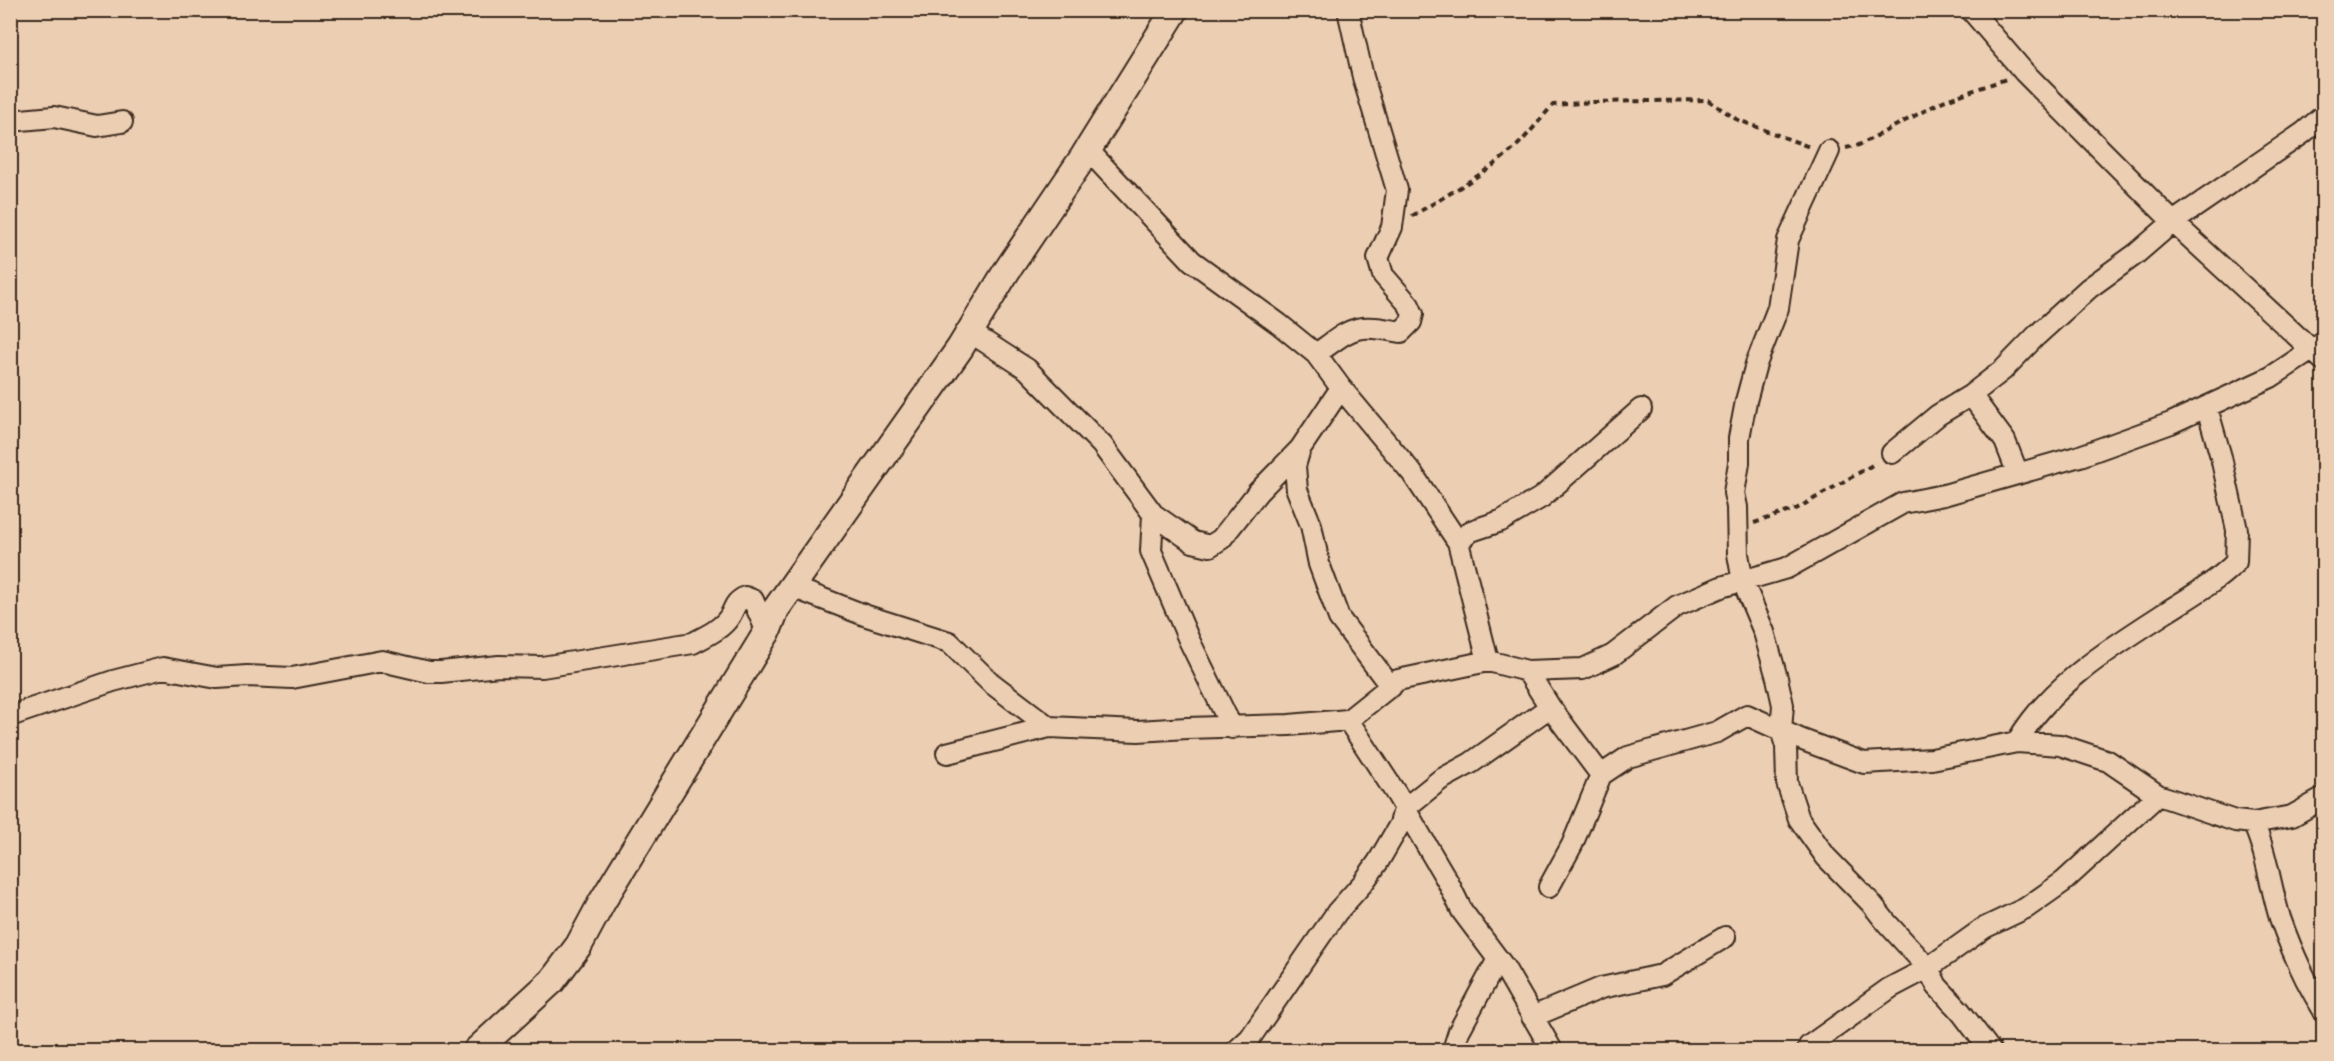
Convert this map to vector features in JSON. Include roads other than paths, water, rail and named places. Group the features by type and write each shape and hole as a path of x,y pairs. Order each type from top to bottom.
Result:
{"street":[{"path":"477,1050 552,981 579,945 602,902 767,632 776,609 970,332 1006,272 1088,150 1175,10"},
{"path":"1316,354 1350,329 1362,326 1401,332 1411,322 1413,314 1409,305 1383,275 1378,258 1392,227 1397,190 1363,77 1348,10"},
{"path":"947,753 1048,727 1138,731 1232,728 1348,720 1398,680 1488,661 1527,671 1583,669 1613,655 1677,606 1721,587 1787,568 1903,503 1944,495 2080,456 2207,408 2319,351 2173,222 2024,72 1971,10"},
{"path":"1892,453 1938,415 1971,395 2003,370 2036,336 2089,288 2136,254 2173,222 2302,133 2324,115"},
{"path":"10,121 54,117 97,126 122,122"},
{"path":"1088,150 1192,261 1279,324 1316,354 1341,388 1412,473 1458,542 1488,661"},
{"path":"1829,151 1788,240 1778,308 1756,364 1746,402 1739,438 1739,464 1734,493 1737,507 1738,554 1743,582 1764,632 1777,678 1783,705 1781,730 1786,746 1787,783 1799,819 1826,857 1871,903 1928,968 1937,986 1961,1012 1990,1050"},
{"path":"970,332 1027,369 1102,445 1153,514 1193,542 1210,546 1221,539 1258,492 1300,449 1341,388"},
{"path":"1971,395 2006,441 2018,474"},
{"path":"2017,742 2036,714 2087,665 2218,579 2236,562 2237,530 2221,457 2207,408"},
{"path":"1458,542 1471,531 1501,521 1542,497 1641,409"},
{"path":"1300,449 1295,466 1298,490 1311,525 1319,564 1339,618 1391,687"},
{"path":"1153,514 1151,550 1189,640 1232,728"},
{"path":"792,587 867,616 949,642 990,681 1048,727"},
{"path":"10,716 113,681 163,668 217,678 247,676 292,678 382,661 429,672 441,672 499,666 542,667 693,643 714,632 730,617 736,603 745,597 753,600 767,632"},
{"path":"1527,671 1550,707 1601,775"},
{"path":"1237,1050 1250,1038 1337,912 1378,862 1400,824 1404,809 1440,780 1471,763 1550,707"},
{"path":"1550,887 1572,845 1601,775 1628,757 1717,732 1747,715 1864,763 1932,759 2017,742 2060,745 2108,761 2158,795 2235,821 2253,823 2292,816 2324,798"},
{"path":"1348,720 1448,882 1462,911 1498,959 1552,1050"},
{"path":"1809,1049 1890,988 1928,968 1984,928 2026,908 2063,882 2158,795"},
{"path":"2253,823 2264,846 2281,920 2313,995 2324,1011"},
{"path":"1532,1017 1601,988 1662,975 1725,937"},
{"path":"1453,1050 1459,1031 1498,959"}]}
